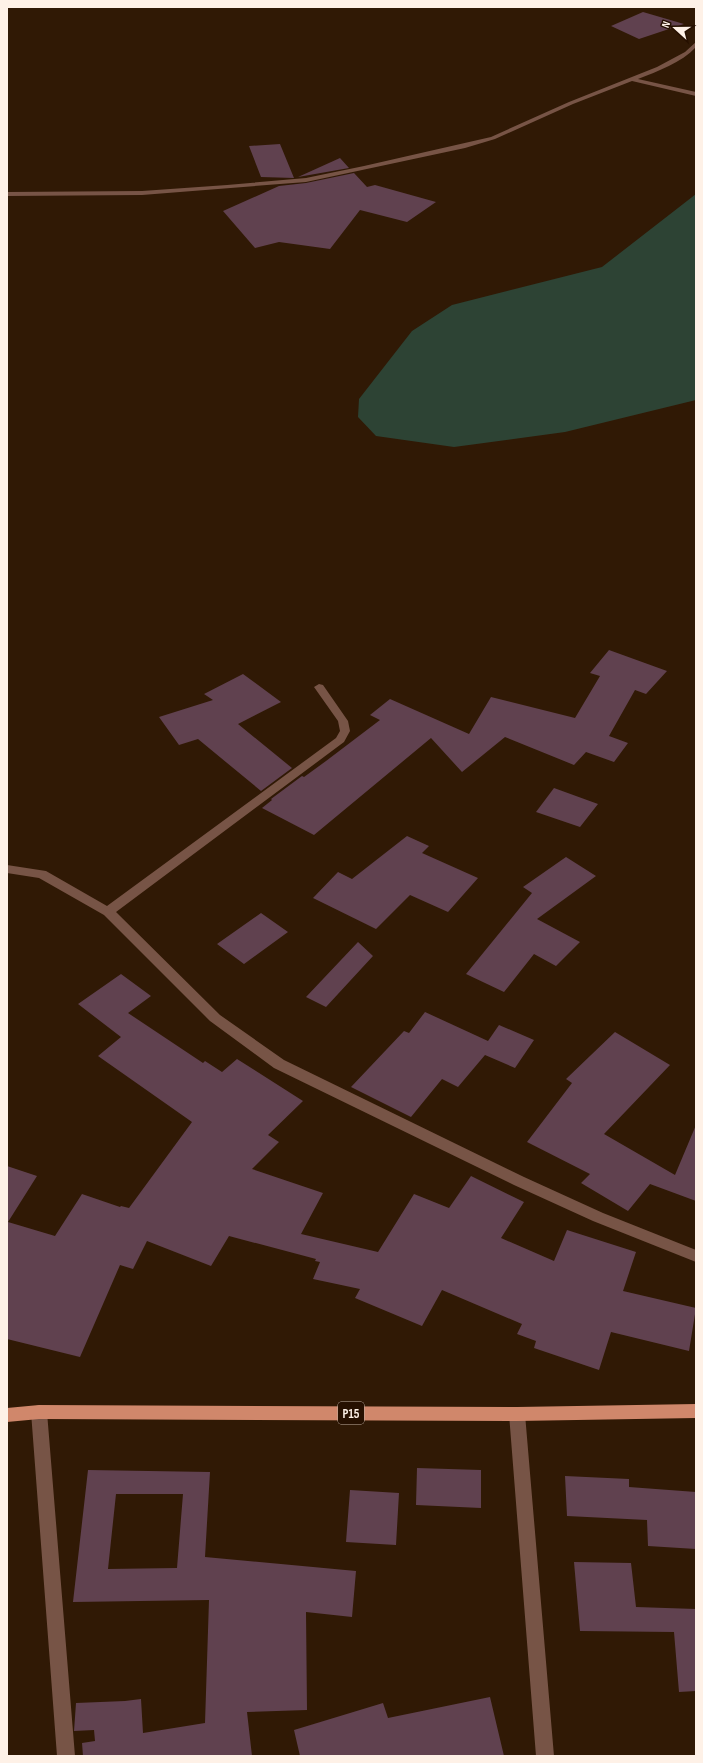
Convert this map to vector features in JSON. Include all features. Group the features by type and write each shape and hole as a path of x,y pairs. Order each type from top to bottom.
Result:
{"main road":[{"name":"P15","path":"7,1415 39,1412 517,1414 696,1411"}],"street":[{"path":"7,194 142,193 273,184 306,180 465,146 493,138 571,103 632,79 687,54 696,44"},
{"path":"632,79 696,94"},
{"path":"108,912 340,740 344,731 343,721 319,687"},
{"path":"7,869 42,874 108,912 215,1018 279,1064 518,1181 598,1217 696,1256"},
{"path":"39,1412 66,1756"},
{"path":"517,1414 545,1756"}],"green space":[{"path":"696,194 696,400 565,432 454,447 376,436 358,417 359,399 412,331 452,305 602,267"}],"building":[{"path":"643,12 684,24 639,39 611,26"},
{"path":"280,144 294,178 261,177 249,146"},
{"path":"340,158 349,168 298,177"},
{"path":"354,173 367,187 375,185 436,202 407,222 360,210 330,249 279,242 255,248 223,211 279,186 306,183"},
{"path":"609,650 667,671 646,694 635,690 609,736 628,743 614,762 586,752 574,765 505,737 462,772 431,738 314,835 262,808 272,800 271,799 302,776 304,777 380,720 370,715 390,699 469,734 491,697 575,718 600,676 590,673"},
{"path":"243,674 281,702 238,724 292,768 261,791 198,739 179,745 159,717 213,700 204,694"},
{"path":"554,788 598,804 580,827 536,812"},
{"path":"407,836 429,846 422,853 478,878 448,912 410,895 376,929 313,898 338,872 352,879"},
{"path":"566,857 596,876 537,919 580,942 556,966 534,954 504,992 466,974 532,893 523,887"},
{"path":"261,913 288,932 244,964 217,944"},
{"path":"358,942 373,956 326,1007 306,997"},
{"path":"121,974 151,996 128,1013 203,1063 205,1061 222,1072 237,1059 303,1101 268,1135 279,1142 252,1169 323,1193 301,1234 378,1252 414,1194 449,1208 471,1176 524,1202 501,1238 554,1261 567,1230 636,1252 623,1291 696,1308 689,1351 611,1332 599,1370 534,1348 536,1341 517,1334 522,1324 442,1290 422,1326 355,1298 360,1289 313,1279 320,1262 315,1261 316,1259 229,1236 211,1266 147,1241 133,1269 120,1265 80,1357 7,1339 7,1166 37,1176 8,1222 55,1236 82,1194 120,1207 129,1208 192,1122 98,1056 121,1037 78,1004"},
{"path":"425,1012 488,1041 499,1025 534,1040 515,1068 485,1055 458,1087 442,1079 411,1117 351,1087 404,1031 409,1033"},
{"path":"615,1032 670,1065 604,1134 675,1175 696,1125 696,1201 650,1184 628,1211 581,1183 590,1174 527,1142 572,1083 566,1079"},
{"path":"417,1468 481,1470 481,1508 416,1505"},
{"path":"88,1470 210,1472 205,1557 356,1571 352,1617 306,1612 307,1710 247,1712 252,1756 83,1756 82,1743 95,1741 94,1730 74,1731 76,1703 141,1699 143,1733 205,1723 209,1600 73,1602","holes":["116,1494 183,1494 177,1568 108,1569"]},
{"path":"565,1476 629,1479 629,1487 696,1492 696,1549 648,1546 647,1520 567,1516"},
{"path":"350,1490 399,1493 396,1545 346,1542"},
{"path":"574,1562 631,1563 636,1607 696,1609 696,1691 679,1692 674,1632 580,1631"},
{"path":"490,1697 504,1756 300,1756 294,1730 383,1703 388,1718"}]}
